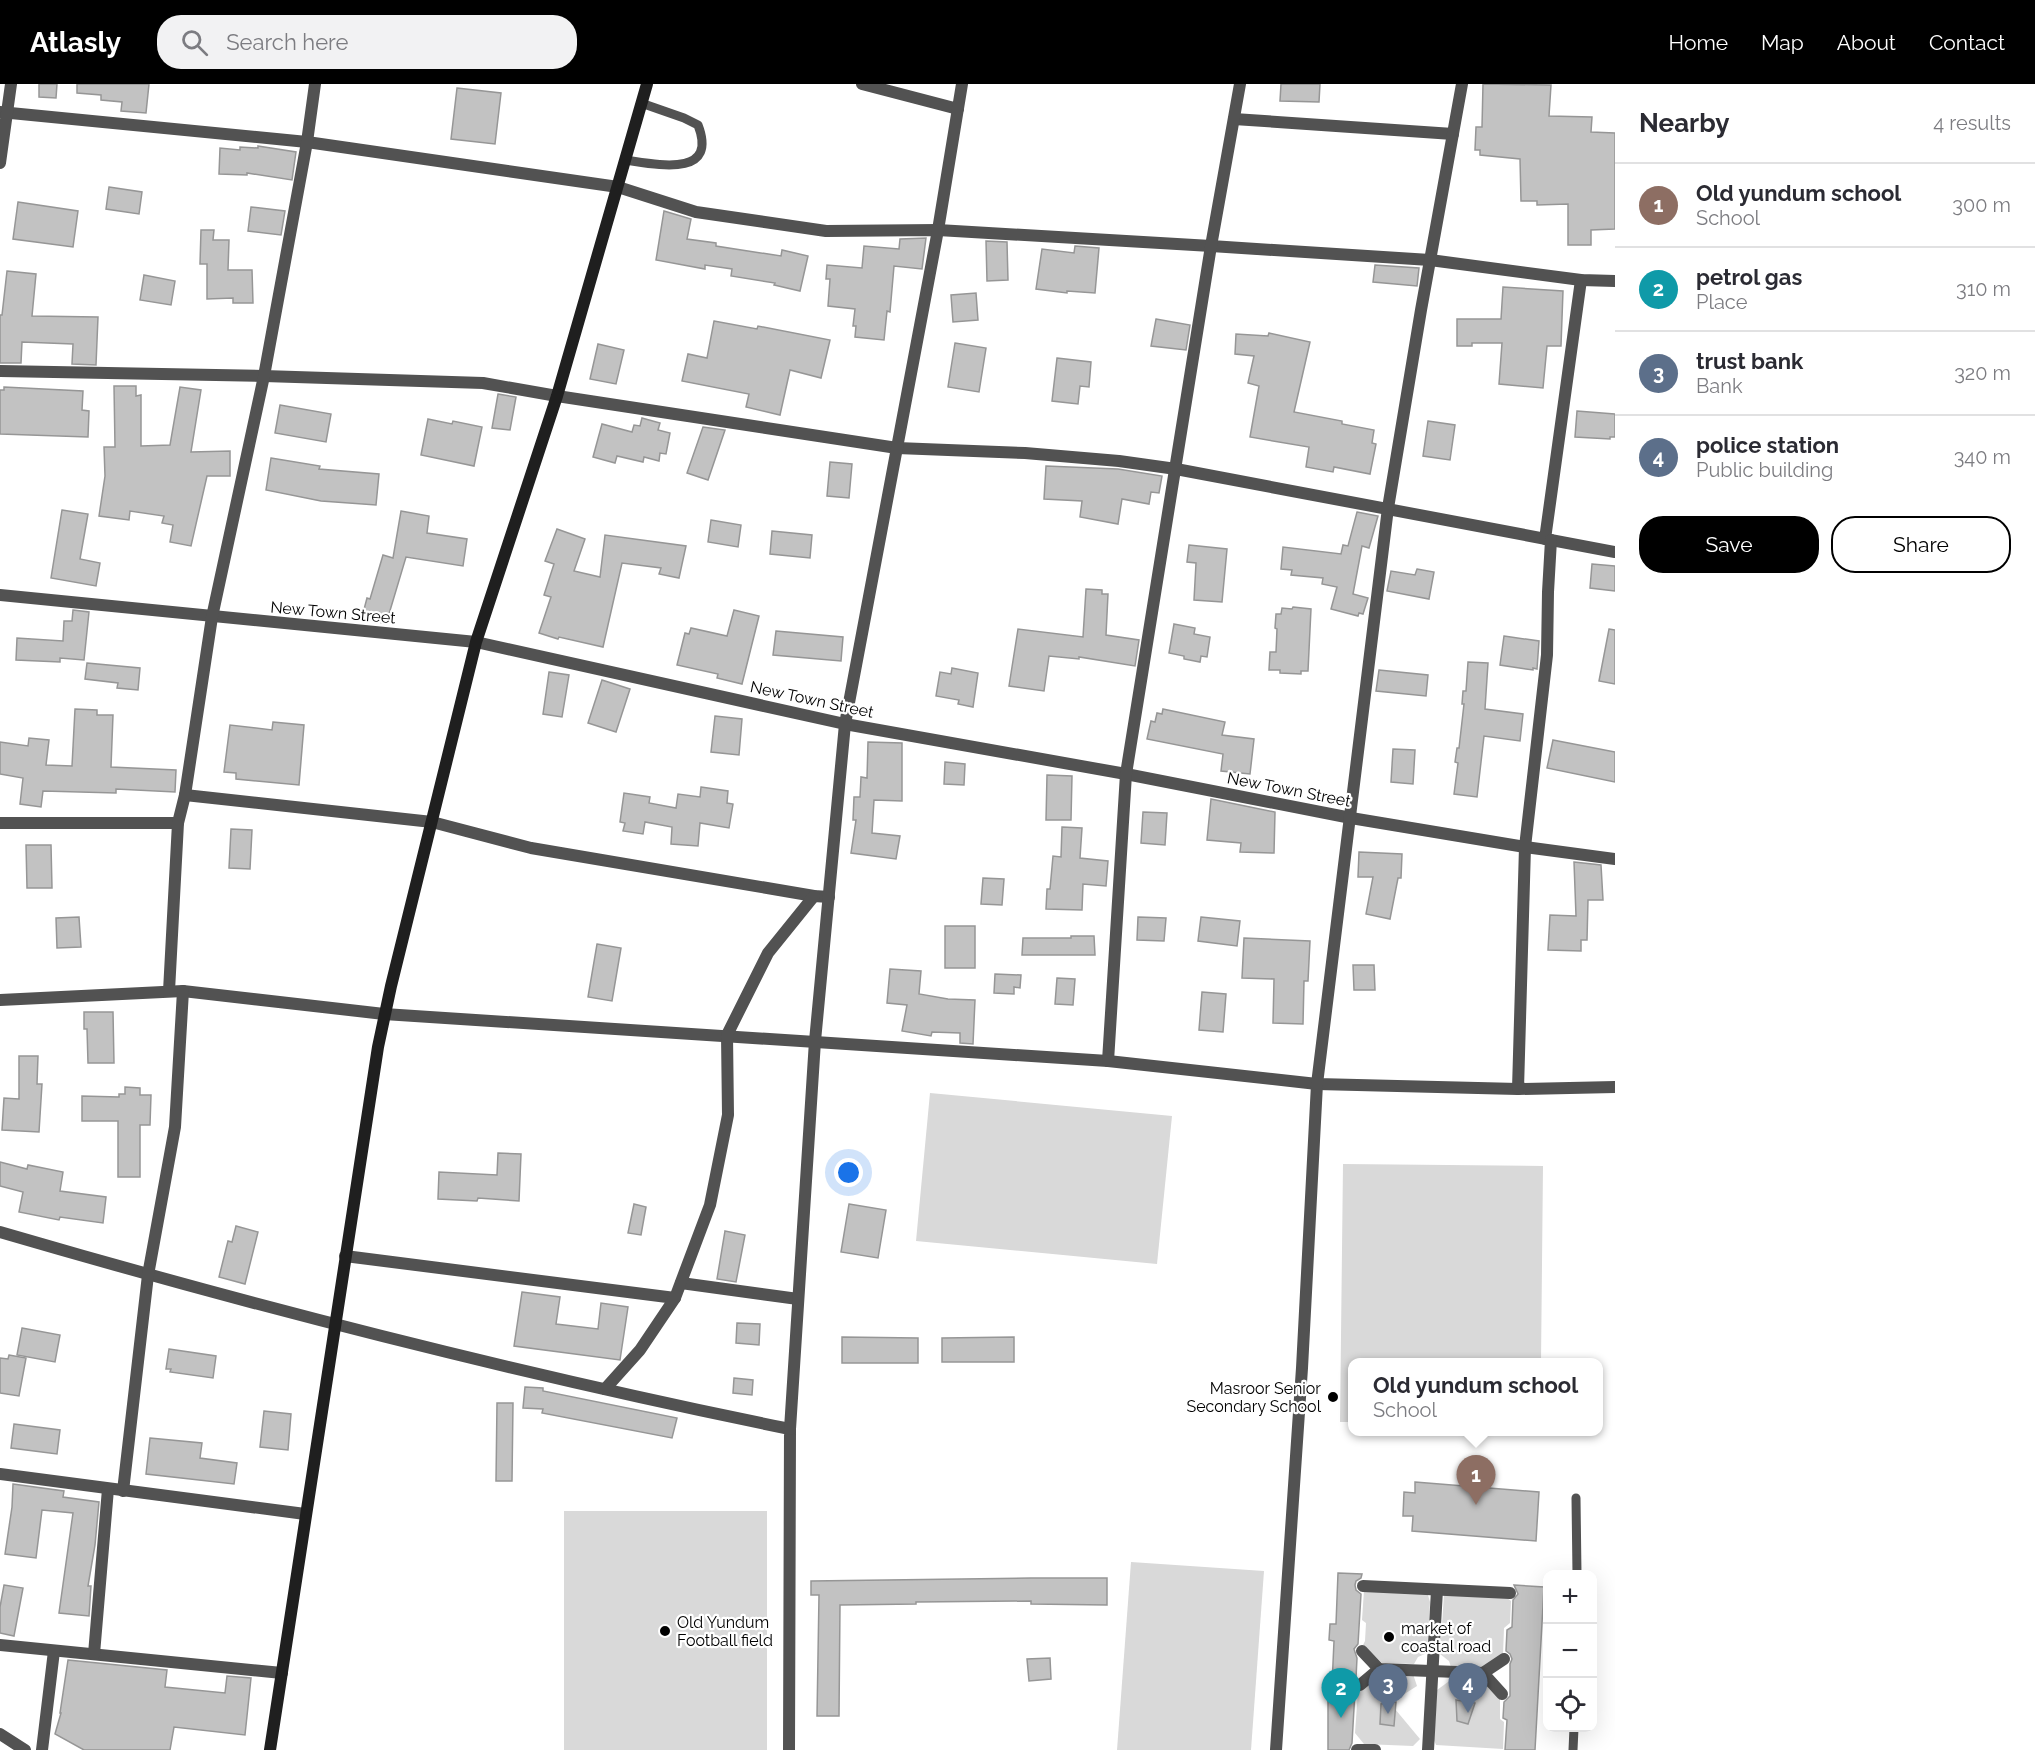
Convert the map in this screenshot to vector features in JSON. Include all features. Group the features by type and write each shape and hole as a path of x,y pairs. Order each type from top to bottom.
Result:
{"street":[{"path":"0,164 3,112 11,84"},
{"path":"169,990 178,823 212,617 264,375 307,142 315,84"},
{"path":"270,1750 334,1325 384,1014 476,642 557,396 646,84"},
{"path":"862,84 958,109"},
{"path":"789,1750 790,1429 815,1041 845,724 938,230 962,84"},
{"path":"1108,1061 1126,774 1211,246 1240,84"},
{"path":"1276,1750 1302,1368 1317,1084 1388,508 1462,84"},
{"path":"3,112 307,142 618,187 696,212 825,231 938,230 1431,260 1581,280 1615,282"},
{"path":"1234,119 1453,134"},
{"path":"1518,1089 1526,847 1547,655 1548,539 1581,280"},
{"path":"0,371 264,375 483,383 897,448 1025,453 1119,461 1176,469 1615,552"},
{"name":"New Town Street","path":"0,596 476,642 845,724 1126,774 1351,818 1526,847 1615,859"},
{"path":"184,795 432,822 531,848 829,897"},
{"path":"0,823 178,823"},
{"path":"605,1389 640,1350 675,1298 710,1205 728,1115 727,1035 768,953 814,896"},
{"path":"123,1491 148,1275 175,1127 183,990"},
{"path":"0,1000 183,990 384,1014 1108,1061 1317,1084 1518,1089 1615,1087"},
{"path":"0,1232 334,1325 701,1411 790,1429"},
{"path":"345,1256 675,1298"},
{"path":"681,1282 798,1299"},
{"path":"0,1474 305,1514"},
{"path":"94,1654 108,1489"},
{"path":"1364,1586 1510,1593"},
{"path":"1428,1750 1437,1590"},
{"path":"0,1645 282,1673"},
{"path":"42,1750 54,1651"},
{"path":"1362,1651 1379,1669"},
{"path":"1360,1685 1379,1669 1483,1673 1504,1659"},
{"path":"1483,1673 1502,1694"},
{"path":"0,1734 25,1750"},
{"path":"1357,1750 1375,1750"}],"lane":[{"path":"625,160 671,166 686,164 697,158 701,148 702,134 698,125 641,103"},
{"path":"1576,1498 1577,1570"},
{"path":"1574,1732 1574,1750"}],"shaded area":[{"path":"930,1093 1172,1116 1157,1264 916,1241"},
{"path":"1343,1164 1543,1166 1541,1358 1348,1358 1348,1422 1340,1422"},
{"name":"Old Yundum Football field","path":"564,1511 767,1511 767,1750 564,1750"},
{"path":"1131,1562 1264,1571 1251,1750 1117,1750"},
{"path":"1364,1590 1428,1595 1430,1602 1427,1653 1418,1657 1414,1664 1382,1663 1363,1645 1366,1623 1362,1620"},
{"path":"1444,1595 1507,1598 1511,1601 1510,1623 1504,1628 1503,1655 1484,1669 1451,1667 1449,1661 1440,1654"},
{"path":"1381,1673 1413,1674 1417,1686 1390,1703 1420,1739 1413,1746 1364,1744 1355,1733 1358,1691"},
{"path":"1451,1677 1484,1679 1500,1699 1500,1719 1504,1722 1503,1749 1436,1745 1434,1740 1437,1690"}],"building":[{"path":"39,84 57,84 56,98 39,97"},
{"path":"77,84 149,84 146,113 121,111 122,102 101,100 101,95 77,93"},
{"path":"1281,84 1320,84 1319,102 1280,101"},
{"path":"1483,84 1551,85 1549,116 1592,117 1591,132 1615,133 1615,229 1591,230 1591,245 1568,245 1568,204 1537,205 1537,201 1521,201 1520,159 1480,155 1480,150 1475,150 1476,127 1482,127"},
{"path":"457,88 501,93 495,144 451,139"},
{"path":"258,146 296,152 292,180 247,173 247,175 219,174 220,148 240,150 240,147 258,148"},
{"path":"109,187 142,192 139,214 106,209"},
{"path":"18,202 78,211 73,247 13,239"},
{"path":"251,207 285,211 281,235 248,231"},
{"path":"664,211 691,219 687,239 781,256 782,250 808,256 800,291 774,285 775,283 731,276 732,269 705,265 705,269 656,260"},
{"path":"201,230 214,230 213,240 229,240 228,270 252,270 253,303 233,303 233,298 207,299 207,264 200,264"},
{"path":"926,238 922,269 894,266 890,312 887,311 884,340 855,337 856,326 853,326 855,309 828,306 830,279 826,279 827,265 862,268 864,246 899,249 900,239"},
{"path":"986,241 1007,242 1008,280 987,281"},
{"path":"1075,246 1099,248 1095,293 1067,291 1067,293 1036,289 1042,249 1074,253"},
{"path":"1375,265 1419,268 1417,286 1373,282"},
{"path":"7,271 36,274 32,316 98,317 96,365 72,364 73,344 22,342 21,363 0,363 0,315 2,315"},
{"path":"144,275 175,281 171,305 140,300"},
{"path":"1503,287 1563,291 1561,346 1547,346 1543,388 1499,384 1502,343 1472,343 1472,346 1457,346 1457,319 1501,319"},
{"path":"976,293 978,320 953,322 951,295"},
{"path":"1156,319 1190,325 1186,350 1151,346"},
{"path":"714,321 757,329 758,326 830,340 821,378 790,370 780,415 746,407 749,394 682,381 688,354 707,358"},
{"path":"1269,333 1310,342 1294,412 1374,430 1372,443 1376,444 1370,474 1334,467 1333,472 1306,467 1309,447 1250,437 1259,386 1248,383 1254,356 1235,354 1236,334 1268,336"},
{"path":"955,343 986,348 979,392 948,387"},
{"path":"598,344 624,350 616,384 590,379"},
{"path":"1057,358 1091,362 1089,387 1080,386 1078,404 1052,401"},
{"path":"114,386 136,386 136,396 141,395 141,446 170,445 180,387 201,390 191,452 230,451 230,476 207,476 191,546 170,542 173,525 162,523 164,516 130,511 129,520 99,516 105,476 104,447 115,447"},
{"path":"4,387 83,391 82,410 89,411 88,437 0,434 0,390 4,390"},
{"path":"498,394 516,397 510,430 492,428"},
{"path":"280,405 331,414 326,442 275,433"},
{"path":"1577,411 1615,414 1615,437 1610,437 1610,439 1575,437"},
{"path":"642,418 660,423 658,430 670,433 666,454 660,453 659,461 644,457 643,462 617,456 615,463 593,457 602,424 632,432 634,425 640,426"},
{"path":"428,419 482,427 474,466 421,455"},
{"path":"1428,421 1455,425 1450,460 1423,456"},
{"path":"703,427 725,430 708,480 687,473"},
{"path":"271,458 320,466 319,469 379,474 376,505 321,501 266,490"},
{"path":"830,462 852,464 849,498 827,496"},
{"path":"1046,466 1118,469 1162,476 1159,493 1151,492 1149,504 1122,499 1118,524 1080,517 1082,501 1044,499"},
{"path":"62,510 88,514 80,559 100,563 96,586 51,578"},
{"path":"401,511 429,516 427,533 467,539 463,566 406,557 386,624 362,617 367,598 370,599 383,555 393,558"},
{"path":"1357,512 1378,516 1369,548 1362,546 1353,594 1368,598 1363,614 1359,613 1358,616 1331,609 1337,587 1322,584 1323,578 1291,575 1292,570 1281,569 1283,547 1341,554 1343,545 1348,546"},
{"path":"711,520 741,525 738,547 708,542"},
{"path":"557,529 585,539 574,571 600,577 605,535 686,546 679,578 659,574 661,568 622,563 603,647 559,637 558,639 539,633 551,597 544,595 554,564 545,561"},
{"path":"772,531 812,535 810,558 770,554"},
{"path":"1189,545 1227,549 1222,602 1194,600 1196,563 1187,562"},
{"path":"1592,564 1615,566 1615,591 1590,588"},
{"path":"1417,569 1434,572 1429,599 1387,591 1391,571 1415,575"},
{"path":"1086,589 1102,590 1102,594 1108,594 1106,635 1139,640 1135,666 1079,657 1079,659 1049,656 1044,691 1009,686 1018,629 1083,637"},
{"path":"1293,607 1311,609 1308,671 1301,671 1301,674 1269,670 1270,652 1276,652 1276,614 1281,614 1282,608 1292,609"},
{"path":"73,610 89,612 84,660 60,658 60,662 16,660 17,638 63,641 64,621 72,621"},
{"path":"734,610 759,616 742,684 717,678 718,674 677,665 685,633 689,634 691,628 727,636"},
{"path":"1174,624 1195,628 1194,634 1210,637 1207,657 1201,656 1200,662 1169,653"},
{"path":"1609,629 1615,630 1615,684 1599,681"},
{"path":"776,631 843,637 841,661 773,655"},
{"path":"1504,636 1539,641 1537,669 1500,665"},
{"path":"1468,662 1488,663 1485,709 1523,714 1520,741 1484,736 1477,797 1454,794 1458,763 1455,762 1457,748 1459,748 1464,704 1462,704 1463,691 1466,691"},
{"path":"87,663 140,668 138,690 117,688 118,683 85,679"},
{"path":"952,668 978,673 973,707 958,704 959,700 936,696 940,672 951,674"},
{"path":"1379,670 1428,675 1426,696 1376,691"},
{"path":"549,672 569,675 562,717 543,714"},
{"path":"602,680 630,689 616,732 588,723"},
{"path":"75,709 97,710 97,715 113,715 111,767 176,770 175,792 116,789 116,793 43,791 41,807 20,804 23,778 0,774 0,742 28,746 29,738 49,740 46,765 72,766"},
{"path":"1163,709 1225,722 1222,735 1254,739 1250,774 1221,771 1223,754 1147,739 1151,721 1155,722 1157,713 1162,714"},
{"path":"715,716 742,719 739,755 711,752"},
{"path":"273,722 304,725 299,785 236,779 236,773 224,772 230,725 272,730"},
{"path":"1553,740 1615,752 1615,782 1547,768"},
{"path":"868,742 902,743 902,801 874,800 872,833 900,836 896,859 851,853 856,820 853,820 854,797 860,797 861,777 867,778"},
{"path":"1393,749 1415,750 1413,784 1391,782"},
{"path":"945,762 965,764 964,785 944,784"},
{"path":"1047,775 1072,776 1071,820 1046,820"},
{"path":"701,787 728,791 727,803 733,804 729,828 700,823 698,846 671,844 672,827 645,822 643,834 623,831 625,823 620,822 624,793 650,797 649,803 676,808 678,794 700,797"},
{"path":"1211,799 1275,812 1274,853 1240,852 1241,843 1207,840"},
{"path":"1143,812 1167,813 1165,845 1141,843"},
{"path":"1062,827 1082,828 1080,858 1108,861 1106,886 1083,884 1082,910 1046,909 1053,856 1061,857"},
{"path":"231,829 252,830 250,869 229,868"},
{"path":"26,845 51,845 52,888 27,888"},
{"path":"1359,852 1402,854 1401,878 1398,878 1390,919 1366,914 1373,877 1358,877"},
{"path":"1574,862 1601,865 1603,900 1588,900 1587,940 1581,940 1581,951 1548,950 1550,915 1576,916"},
{"path":"983,878 1004,879 1002,905 981,904"},
{"path":"79,917 81,947 57,948 56,918"},
{"path":"1138,917 1166,918 1164,941 1137,940"},
{"path":"1201,917 1240,921 1237,946 1198,941"},
{"path":"945,926 975,926 975,968 945,968"},
{"path":"1071,936 1094,936 1095,955 1022,955 1023,938 1071,938"},
{"path":"1244,938 1310,941 1308,981 1304,981 1303,1024 1273,1023 1274,979 1242,978"},
{"path":"597,944 621,948 612,1001 588,997"},
{"path":"1353,965 1374,965 1375,990 1354,990"},
{"path":"890,969 921,971 919,994 948,999 975,1000 973,1044 960,1043 960,1033 932,1032 931,1036 902,1031 907,1005 887,1003"},
{"path":"995,974 1021,975 1020,988 1014,987 1014,994 994,993"},
{"path":"1057,978 1075,979 1073,1005 1055,1004"},
{"path":"1202,992 1226,994 1223,1032 1199,1030"},
{"path":"84,1012 113,1012 114,1063 88,1063"},
{"path":"19,1056 38,1056 37,1084 42,1084 39,1132 2,1130 4,1098 19,1099"},
{"path":"125,1087 140,1088 140,1095 151,1095 150,1125 140,1125 140,1177 118,1177 118,1121 82,1121 82,1096 119,1097 119,1094 125,1094"},
{"path":"498,1153 521,1154 519,1201 478,1198 477,1201 438,1199 439,1172 497,1175"},
{"path":"0,1162 27,1169 28,1165 63,1172 60,1191 106,1197 103,1223 60,1217 59,1220 19,1212 23,1192 0,1186"},
{"path":"634,1204 646,1207 641,1235 628,1233"},
{"path":"849,1204 886,1210 878,1258 841,1252"},
{"path":"236,1226 258,1232 245,1284 219,1277 228,1241 232,1242"},
{"path":"725,1231 745,1235 736,1282 717,1279"},
{"path":"522,1292 560,1297 556,1324 598,1329 601,1303 628,1307 620,1360 514,1346"},
{"path":"737,1323 760,1324 759,1345 736,1343"},
{"path":"22,1328 60,1335 55,1362 17,1355"},
{"path":"842,1337 918,1338 918,1363 842,1363"},
{"path":"1014,1337 1014,1362 942,1362 942,1338"},
{"path":"169,1349 216,1356 213,1378 170,1372 171,1369 166,1369"},
{"path":"9,1355 26,1358 19,1396 0,1393 0,1358 8,1359"},
{"path":"734,1378 753,1380 752,1395 733,1393"},
{"path":"525,1387 543,1388 543,1391 677,1418 672,1438 542,1413 543,1409 523,1408"},
{"path":"497,1403 513,1403 512,1481 496,1481"},
{"path":"264,1411 291,1414 288,1450 260,1447"},
{"path":"14,1424 60,1430 57,1454 11,1448"},
{"path":"150,1438 202,1443 200,1458 237,1463 234,1484 146,1474"},
{"path":"1415,1482 1539,1492 1536,1541 1412,1531 1413,1516 1403,1516 1404,1492 1415,1493"},
{"path":"13,1484 64,1491 63,1497 99,1502 88,1586 91,1586 89,1616 59,1613 73,1513 42,1510 36,1558 5,1554"},
{"path":"1338,1573 1362,1574 1355,1585 1356,1590 1361,1594 1358,1644 1354,1649 1357,1658 1356,1678 1352,1686 1355,1691 1352,1743 1349,1750 1328,1750 1328,1685 1332,1685 1334,1641 1329,1640 1330,1624 1336,1624"},
{"path":"1107,1578 1107,1605 1031,1604 1031,1601 840,1605 839,1716 817,1716 819,1595 811,1595 811,1581"},
{"path":"4,1585 23,1588 14,1636 0,1633 0,1607"},
{"path":"1514,1585 1543,1587 1535,1750 1505,1750 1507,1720 1503,1718 1504,1702 1510,1696 1512,1659 1506,1651 1507,1630 1512,1627 1513,1600 1518,1594"},
{"path":"1050,1658 1051,1679 1029,1681 1027,1659"},
{"path":"68,1660 167,1670 165,1687 225,1693 227,1676 251,1678 245,1735 174,1727 170,1750 84,1750 55,1734 61,1713"},
{"path":"1456,1700 1475,1703 1468,1724 1457,1721"},
{"path":"1396,1702 1394,1726 1380,1724 1381,1704"}],"place":[{"name":"Masroor Senior Secondary School","path":"1333,1397"},
{"name":"Old yundum school","path":"1476,1505"},
{"name":"Old Yundum Football field","path":"665,1631"},
{"name":"market of coastal road","path":"1389,1637"},
{"name":"police station","path":"1468,1713"},
{"name":"trust bank","path":"1388,1714"},
{"name":"petrol gas","path":"1341,1718"}]}
